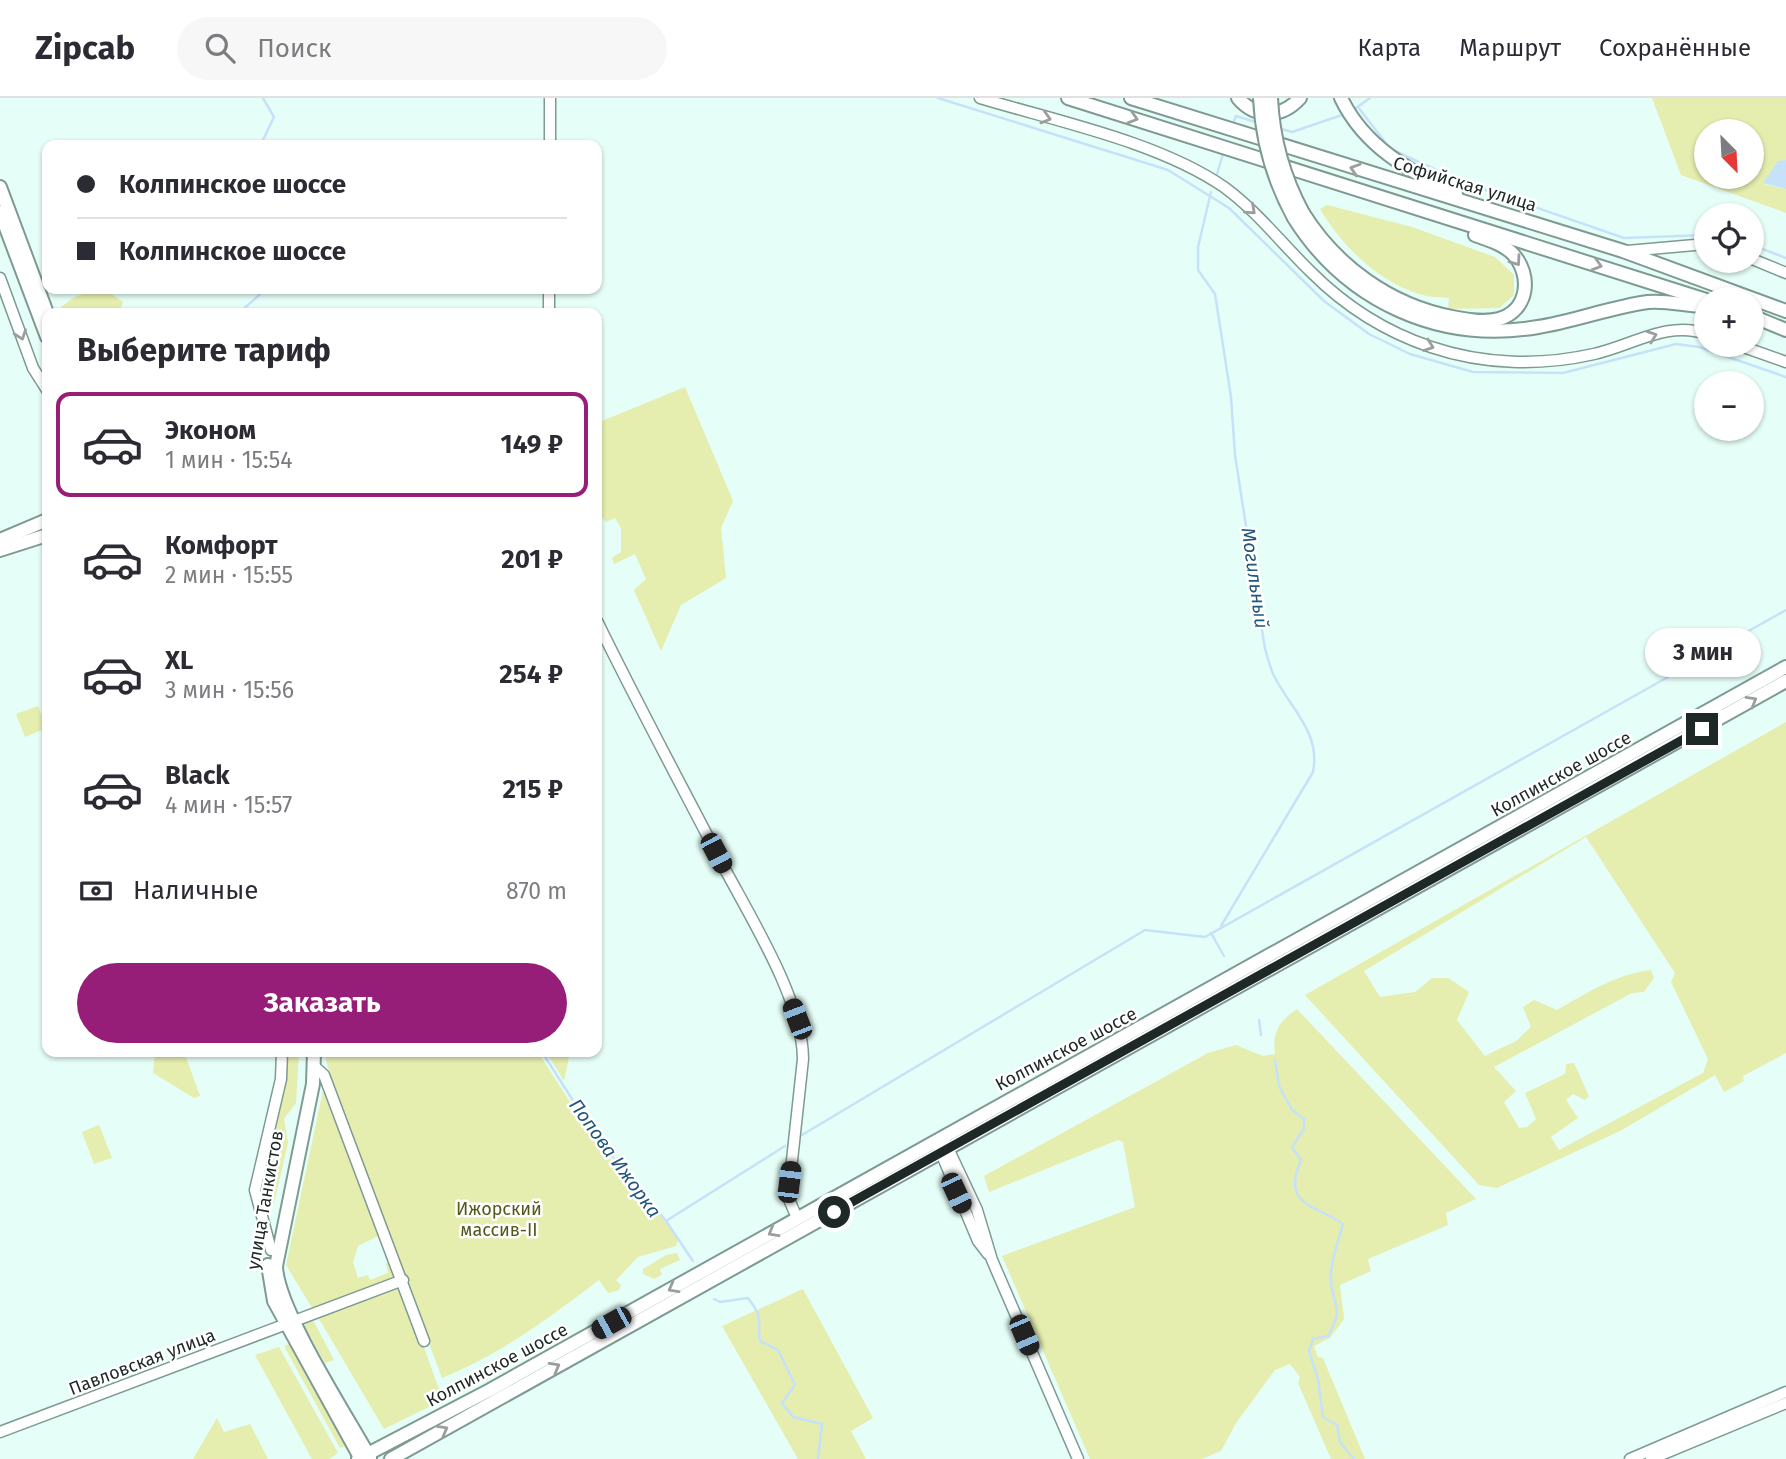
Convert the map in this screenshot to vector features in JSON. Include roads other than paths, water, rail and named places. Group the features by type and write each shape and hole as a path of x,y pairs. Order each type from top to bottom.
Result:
{"main road":[{"name":"Софийская улица","path":"1068,98 1694,296"},
{"name":"Софийская улица","path":"1131,98 1623,251 1786,311"},
{"path":"1238,98 1245,106 1262,114 1284,112 1300,98"},
{"path":"1260,98 1263,132 1272,168 1322,255 1359,289 1406,315 1467,331 1515,330 1648,302 1671,301 1694,304"},
{"path":"1271,98 1274,131 1282,165 1299,216 1336,255 1366,280 1395,298 1426,311 1466,320 1497,319 1513,311 1525,295 1526,284 1524,273 1512,254 1502,245 1453,228 1439,215"},
{"path":"1341,98 1358,126 1386,155 1415,174 1490,211"},
{"path":"0,187 3,213 42,323"},
{"path":"3,213 45,308"},
{"path":"1764,321 1786,330"},
{"path":"0,540 42,522"},
{"path":"0,550 42,537"},
{"name":"Колпинское шоссе","path":"363,1458 490,1390 1786,667"},
{"name":"Колпинское шоссе","path":"391,1459 1786,681"},
{"name":"улица Танкистов","path":"306,1057 304,1082 268,1264 270,1292 290,1323 363,1458"},
{"name":"улица Танкистов","path":"290,1323 277,1283 276,1266 315,1067 314,1057"}],"street":[{"path":"550,98 550,140"},
{"path":"980,98 1165,156 1206,176 1255,213 1310,271 1345,302 1379,325 1434,348 1485,360 1541,362 1612,350 1675,329 1694,332"},
{"path":"1623,251 1694,245"},
{"path":"1764,264 1786,273"},
{"path":"0,278 33,368 42,382"},
{"path":"1764,354 1786,362"},
{"path":"602,631 765,946 797,1019 803,1043 803,1059 788,1197 797,1218"},
{"path":"271,1250 255,1190 281,1079 282,1057"},
{"path":"315,1067 324,1075 424,1340"},
{"path":"939,1138 976,1210 992,1260 1078,1459"},
{"name":"Павловская улица","path":"0,1432 403,1280"},
{"path":"1630,1459 1786,1392"},
{"path":"1651,1459 1786,1403"}],"water":[{"path":"1786,160 1786,189 1764,183 1778,161"}],"waterway":[{"name":"Попова Ижорка","path":"263,98 274,117 263,140"},
{"path":"938,98 1168,170 1229,208 1324,301 1369,334 1410,354 1473,372 1563,373 1676,344 1699,347 1786,377"},
{"path":"1353,110 1370,98"},
{"path":"1358,107 1388,146"},
{"path":"1278,128 1292,132 1345,114"},
{"path":"1234,121 1236,116 1259,123"},
{"path":"1393,150 1460,181 1624,238 1694,235"},
{"path":"1217,174 1223,154"},
{"name":"Могильный","path":"1211,192 1198,247 1198,270 1215,294 1231,397 1235,455 1265,649 1274,676 1309,733 1314,758 1313,772 1221,926"},
{"path":"1764,250 1786,258"},
{"name":"Попова Ижорка","path":"245,308 260,294"},
{"path":"1679,670 1786,610"},
{"path":"802,1135 1145,930 1205,937 1668,677"},
{"path":"1211,933 1224,956"},
{"path":"1259,1020 1261,1035"},
{"name":"Попова Ижорка","path":"545,1057 597,1138 666,1221 693,1261"},
{"name":"Могильный","path":"1275,1060 1279,1086 1292,1110 1304,1119 1304,1129 1292,1147 1301,1160 1296,1175 1295,1187 1298,1195 1304,1202 1343,1224 1331,1273 1337,1310 1334,1325 1328,1336 1313,1339 1309,1351 1318,1379 1323,1417 1337,1425 1340,1442 1354,1459"},
{"path":"666,1221 785,1146"},
{"name":"Попова Ижорка","path":"714,1299 720,1302 748,1298 754,1306 759,1316 760,1341 778,1350 795,1385 782,1403 793,1417 822,1424 818,1459"}],"park label":[{"name":"Ижорский массив-II","path":"499,1219"}]}
